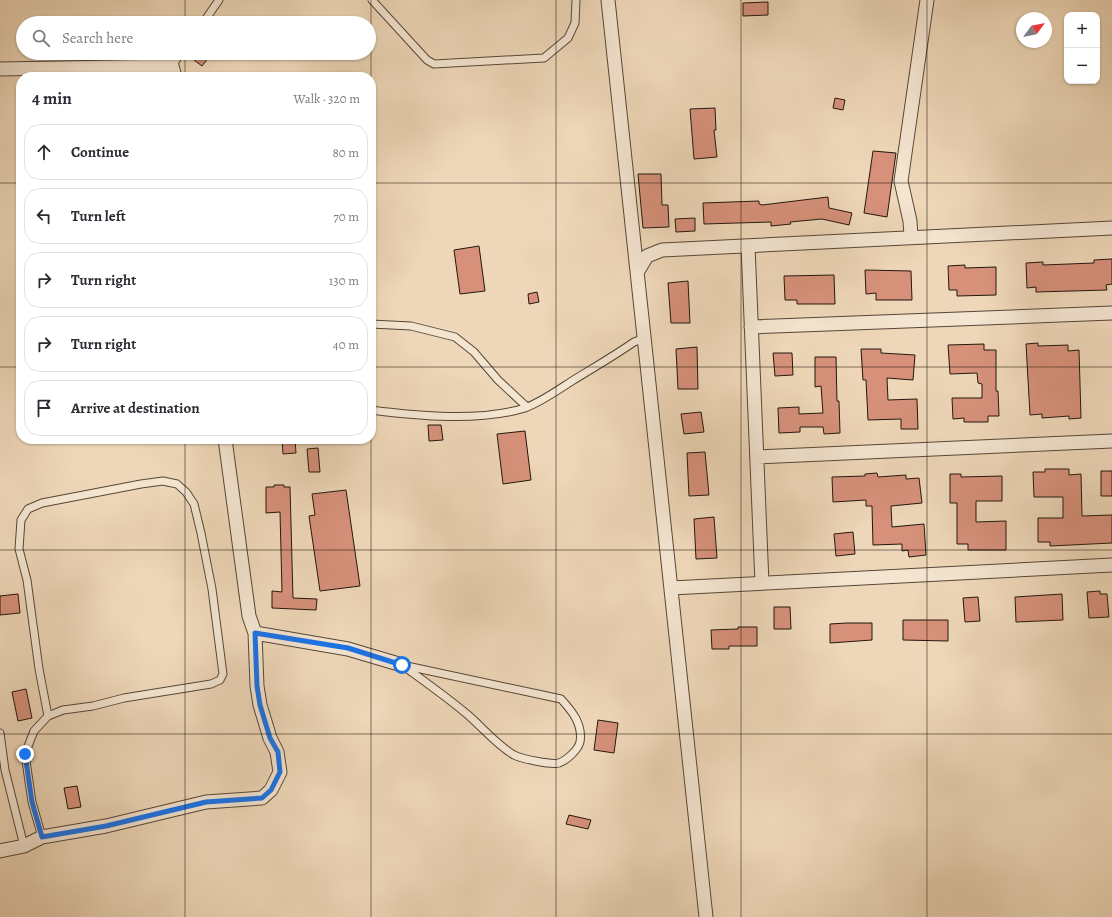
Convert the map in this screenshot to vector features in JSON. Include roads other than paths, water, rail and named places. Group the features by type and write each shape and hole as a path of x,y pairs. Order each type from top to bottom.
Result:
{"street":[{"path":"608,0 706,917"},
{"path":"911,237 910,221 902,181 927,0"},
{"path":"0,69 174,71"},
{"path":"638,271 647,256 662,250 1112,228"},
{"path":"748,246 762,583"},
{"path":"751,327 1112,313"},
{"path":"757,457 1112,441"},
{"path":"0,852 24,846 42,837 106,826 206,802 262,798 271,790 280,772 278,752 270,738 260,705 257,686 255,633 249,616 226,444"},
{"path":"671,588 1112,565"},
{"path":"255,633 348,648 402,665"}],"lane":[{"path":"208,16 219,0"},
{"path":"372,0 428,60 434,64 544,58 568,38 575,23 576,0"},
{"path":"174,71 178,60"},
{"path":"376,324 411,326 455,337 474,352 498,380 527,407"},
{"path":"376,411 408,415 490,415 527,407 553,394 613,357 634,342 645,338"},
{"path":"42,837 32,802 25,754 34,731 48,716 63,710 211,684 220,680 223,674 212,589 196,512 194,504 186,492 177,484 163,481 141,484 42,503 28,509 21,520 19,549 27,580 48,716"},
{"path":"402,665 561,699 574,712 579,725 581,736 579,746 571,755 559,762 544,762 515,756 460,708 402,665"},
{"path":"0,733 8,785 24,846"}]}
